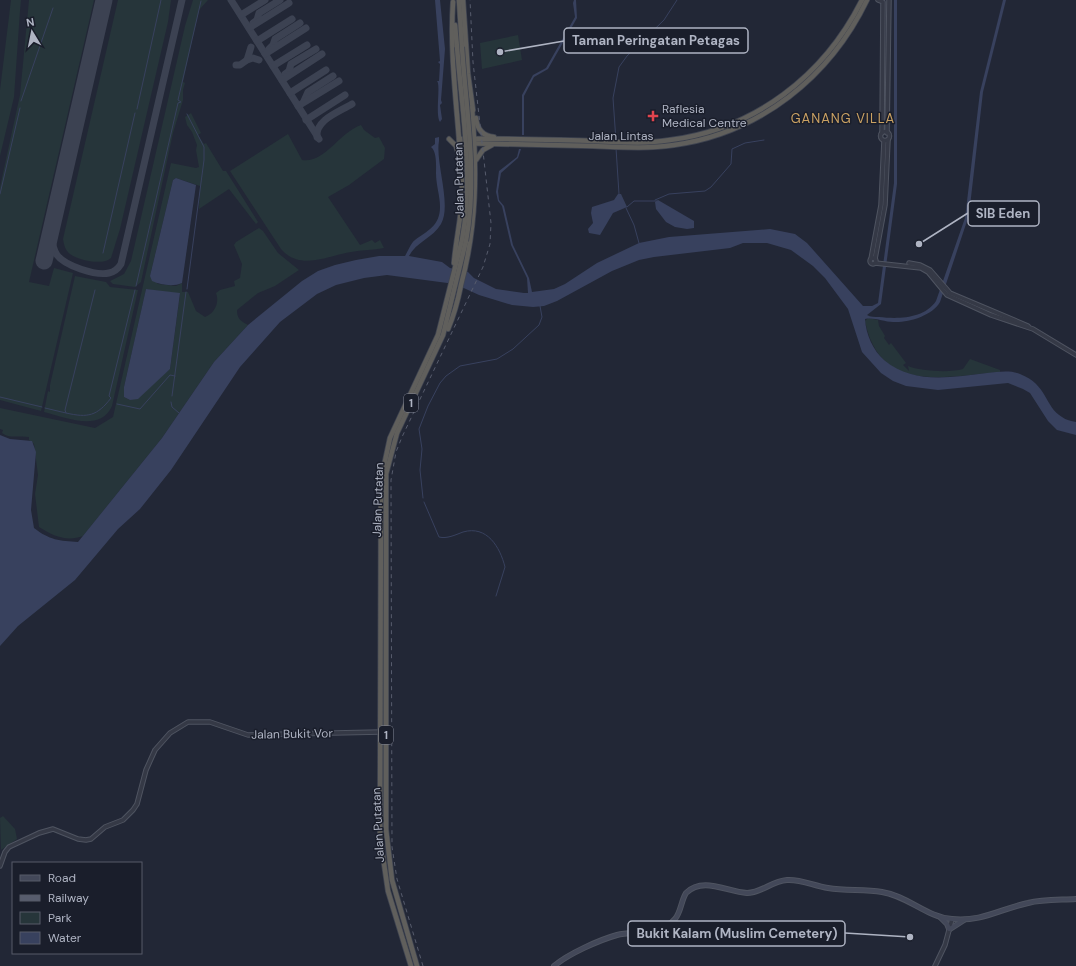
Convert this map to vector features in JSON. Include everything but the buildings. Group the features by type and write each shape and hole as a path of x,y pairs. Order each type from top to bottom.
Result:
{"highway":[{"name":"1","path":"459,0 460,47"},
{"path":"463,0 475,150 475,211 463,268"},
{"name":"Jalan Lintas","path":"459,141 504,139 613,144 623,147 672,145 712,137 757,118 822,68 842,44 867,0"},
{"name":"1","path":"453,1 460,47"},
{"path":"453,1 452,42 460,152 462,205 454,269"},
{"name":"Jalan Putatan","path":"417,966 397,899 388,851 386,823 386,474 397,433 438,349 453,310 463,268 468,189 460,47"},
{"name":"Jalan Lintas","path":"474,141 500,144 613,144 620,142 669,140 708,132 749,116 795,90"},
{"path":"472,108 475,112 478,128 481,131 490,136 501,137 504,139"},
{"path":"475,162 486,148 500,144 495,139"},
{"path":"449,140 457,150 460,161"},
{"path":"460,152 468,147 475,150"},
{"name":"Jalan Putatan","path":"411,966 390,896 382,852 380,824 381,480 384,462 393,431 438,335 454,269 464,241"},
{"path":"380,662 387,662"},
{"path":"380,733 386,734"},
{"path":"382,852 388,851"}],"main road":[{"path":"554,966 566,958 605,940 621,935 653,930 671,923 677,917 686,893 701,886 710,885 748,893 760,890 777,882 795,880 829,889 872,891 891,894 911,902 939,917 946,922 949,930 958,923 966,920 986,917 1030,902 1076,899"},
{"path":"939,917 966,920"}],"street":[{"path":"878,0 883,1 881,138 886,140"},
{"path":"889,0 887,133 890,136 886,140 876,260 920,268 928,272 945,291 991,315 1033,329 1076,355"},
{"path":"882,133 887,133"},
{"name":"Jalan Bukit Vor","path":"0,866 5,852 9,847 44,831 53,829 78,839 86,840 91,839 105,827 124,820 134,810 137,804 146,770 155,750 170,733 188,722 210,722 248,735 380,733"},
{"path":"935,966 945,945 951,919"}],"green space":[{"path":"11,0 21,0 14,97 0,156 0,90"},
{"path":"29,0 94,0 29,282 49,286 54,268 73,273 41,411 0,400 0,187 20,95"},
{"path":"118,0 171,0 168,22 120,229 111,258 102,262 97,262 84,260 70,254 64,245 63,239"},
{"path":"193,0 208,0 199,10 183,82 185,83 183,100 173,133 141,282 135,287 113,284 110,281 124,274 131,261 185,26"},
{"path":"518,35 522,60 482,69 480,43"},
{"path":"191,113 201,133 198,135 204,144 206,143 223,171 226,171 258,222 256,224 229,189 199,209 200,186 176,178 173,180 150,276 158,284 176,286 182,283 182,292 188,292 196,311 205,317 208,316 217,304 216,293 220,290 235,286 234,281 240,278 242,264 234,245 236,242 259,228 263,231 278,253 299,270 275,286 258,293 237,310 240,319 248,325 214,362 162,438 83,536 77,538 60,537 39,527 35,494 38,475 34,444 29,440 29,437 8,436 2,433 3,430 0,429 0,408 95,428 113,417 171,163 196,168 199,167 196,150 197,145 192,132 187,125 185,117","holes":["146,289 180,294 170,369 130,400 124,397 124,387"]},
{"path":"361,125 364,130 375,138 379,137 385,148 384,159 349,185 328,197 360,245 372,240 375,243 380,240 384,248 351,252 323,259 305,261 288,256 281,249 230,171 288,134 302,160 310,160 325,153 346,134"},
{"path":"75,276 106,282 110,287 138,290 112,406 106,414 99,419 91,421 81,421 44,412 48,391 50,392 50,385"},
{"path":"868,318 878,320 879,326 885,336 884,338 889,345 891,343 906,363 903,365 909,371 908,366 935,371 963,369 970,359 1000,370 1000,372 937,377 918,376 900,371 885,361 873,345 865,321"},
{"path":"3,816 15,829 17,839 1,850 0,818"}],"water":[{"path":"435,0 440,0 445,49 442,103 440,105 442,119 440,122 438,113 437,81 439,81 440,64 438,62 440,61"},
{"path":"574,0 576,0 577,18 548,69 534,77 524,96 524,135 522,135 522,95 533,75 546,68 575,17"},
{"path":"894,0 897,0 897,184 881,304 867,315 873,317 902,318 925,311 936,301 965,218 980,92 1003,0 1006,0 983,92 969,215 940,302 926,315 912,320 893,322 865,319 871,342 884,360 896,368 920,376 946,377 1004,372 1020,374 1036,384 1056,412 1065,419 1076,422 1076,435 1057,430 1048,421 1030,393 1008,383 938,390 906,386 893,381 881,373 862,352 848,309 825,278 813,266 791,250 767,243 743,243 730,248 639,260 612,271 557,301 544,306 533,307 512,305 479,295 455,284 387,275 364,278 336,285 317,294 280,322 240,367 171,470 140,509 118,529 75,580 18,626 0,646 0,435 10,439 32,441 36,452 31,510 34,528 39,532 55,539 78,542 162,438 214,362 248,325 302,281 318,271 335,265 379,256 405,256 414,241 432,227 438,219 440,207 435,155 431,147 435,144 435,138 439,137 438,150 445,206 444,216 438,229 416,247 409,256 442,262 450,268 468,272 474,278 496,289 528,293 527,278 511,245 502,206 498,201 496,192 499,171 517,157 519,149 521,149 518,158 501,173 498,191 499,200 504,206 513,245 529,278 532,292 554,289 565,284 597,263 639,243 669,237 770,229 795,234 807,243 863,306 872,306 878,303 894,183"},
{"path":"176,178 196,185 182,283 167,285 152,281 150,276 173,180"},
{"path":"618,194 621,194 627,207 613,213 600,235 589,233 588,229 593,223 591,213 592,207 614,200"},
{"path":"658,200 694,221 694,228 687,229 675,227 666,222 656,209 655,202"},
{"path":"146,289 180,293 170,369 138,399 130,400 124,397 124,387"}],"waterway":[{"path":"137,109 161,0"},
{"path":"616,141 613,98 619,67 627,56 664,20 677,0"},
{"path":"136,286 178,103 181,102 178,100 201,1"},
{"path":"21,101 53,8"},
{"path":"0,194 20,108"},
{"path":"103,253 135,113"},
{"path":"187,114 204,147 204,160 187,289"},
{"path":"655,200 669,194 705,191 711,187 731,164 732,149 745,143 764,140"},
{"path":"616,148 619,194"},
{"path":"627,207 634,201 657,201"},
{"path":"626,208 634,225 639,243"},
{"path":"95,290 65,410 66,413 80,415 92,414 101,409 111,398 109,396 135,290"},
{"path":"172,396 186,292"},
{"path":"423,498 420,470 422,449 419,429 428,406 440,383 446,376 460,366 497,359 513,349 539,325 542,317 540,306"},
{"path":"117,404 140,409 170,375 175,376"},
{"path":"0,397 42,407"},
{"path":"171,402 172,407 179,413"},
{"path":"45,408 66,413"},
{"path":"424,502 439,537 448,537 463,532 479,532 486,535 496,545 505,567 496,596"}],"taxiway":[{"path":"51,231 55,252 67,263 89,272 103,274 114,271 121,264 182,0"},
{"path":"231,0 319,139"},
{"path":"241,15 265,0"},
{"path":"253,23 257,20 259,13 280,0"},
{"path":"249,28 289,3"},
{"path":"257,41 292,19"},
{"path":"269,49 273,45 275,39 300,23"},
{"path":"265,54 306,28"},
{"path":"273,66 307,45"},
{"path":"236,65 240,65 247,60 251,47"},
{"path":"285,74 289,71 291,64 316,49"},
{"path":"282,80 322,54"},
{"path":"247,60 253,58 259,60"},
{"path":"290,93 326,70"},
{"path":"304,101 308,92 333,76"},
{"path":"298,106 339,81"},
{"path":"306,120 345,95"},
{"path":"317,137 317,131 324,121 352,104"}],"runway":[{"path":"44,261 104,0"}],"railway":[{"path":"423,966 397,879 392,847 391,480 396,452 402,437 483,267 490,244 491,223 473,62 470,0"}],"place":[{"name":"Taman Peringatan Petagas","path":"500,52"},
{"name":"Raflesia Medical Centre","path":"653,116"},
{"name":"SIB Eden","path":"919,244"},
{"name":"Bukit Kalam (Muslim Cemetery)","path":"910,937"}],"district":[{"name":"GANANG VILLA","path":"843,118"}]}
